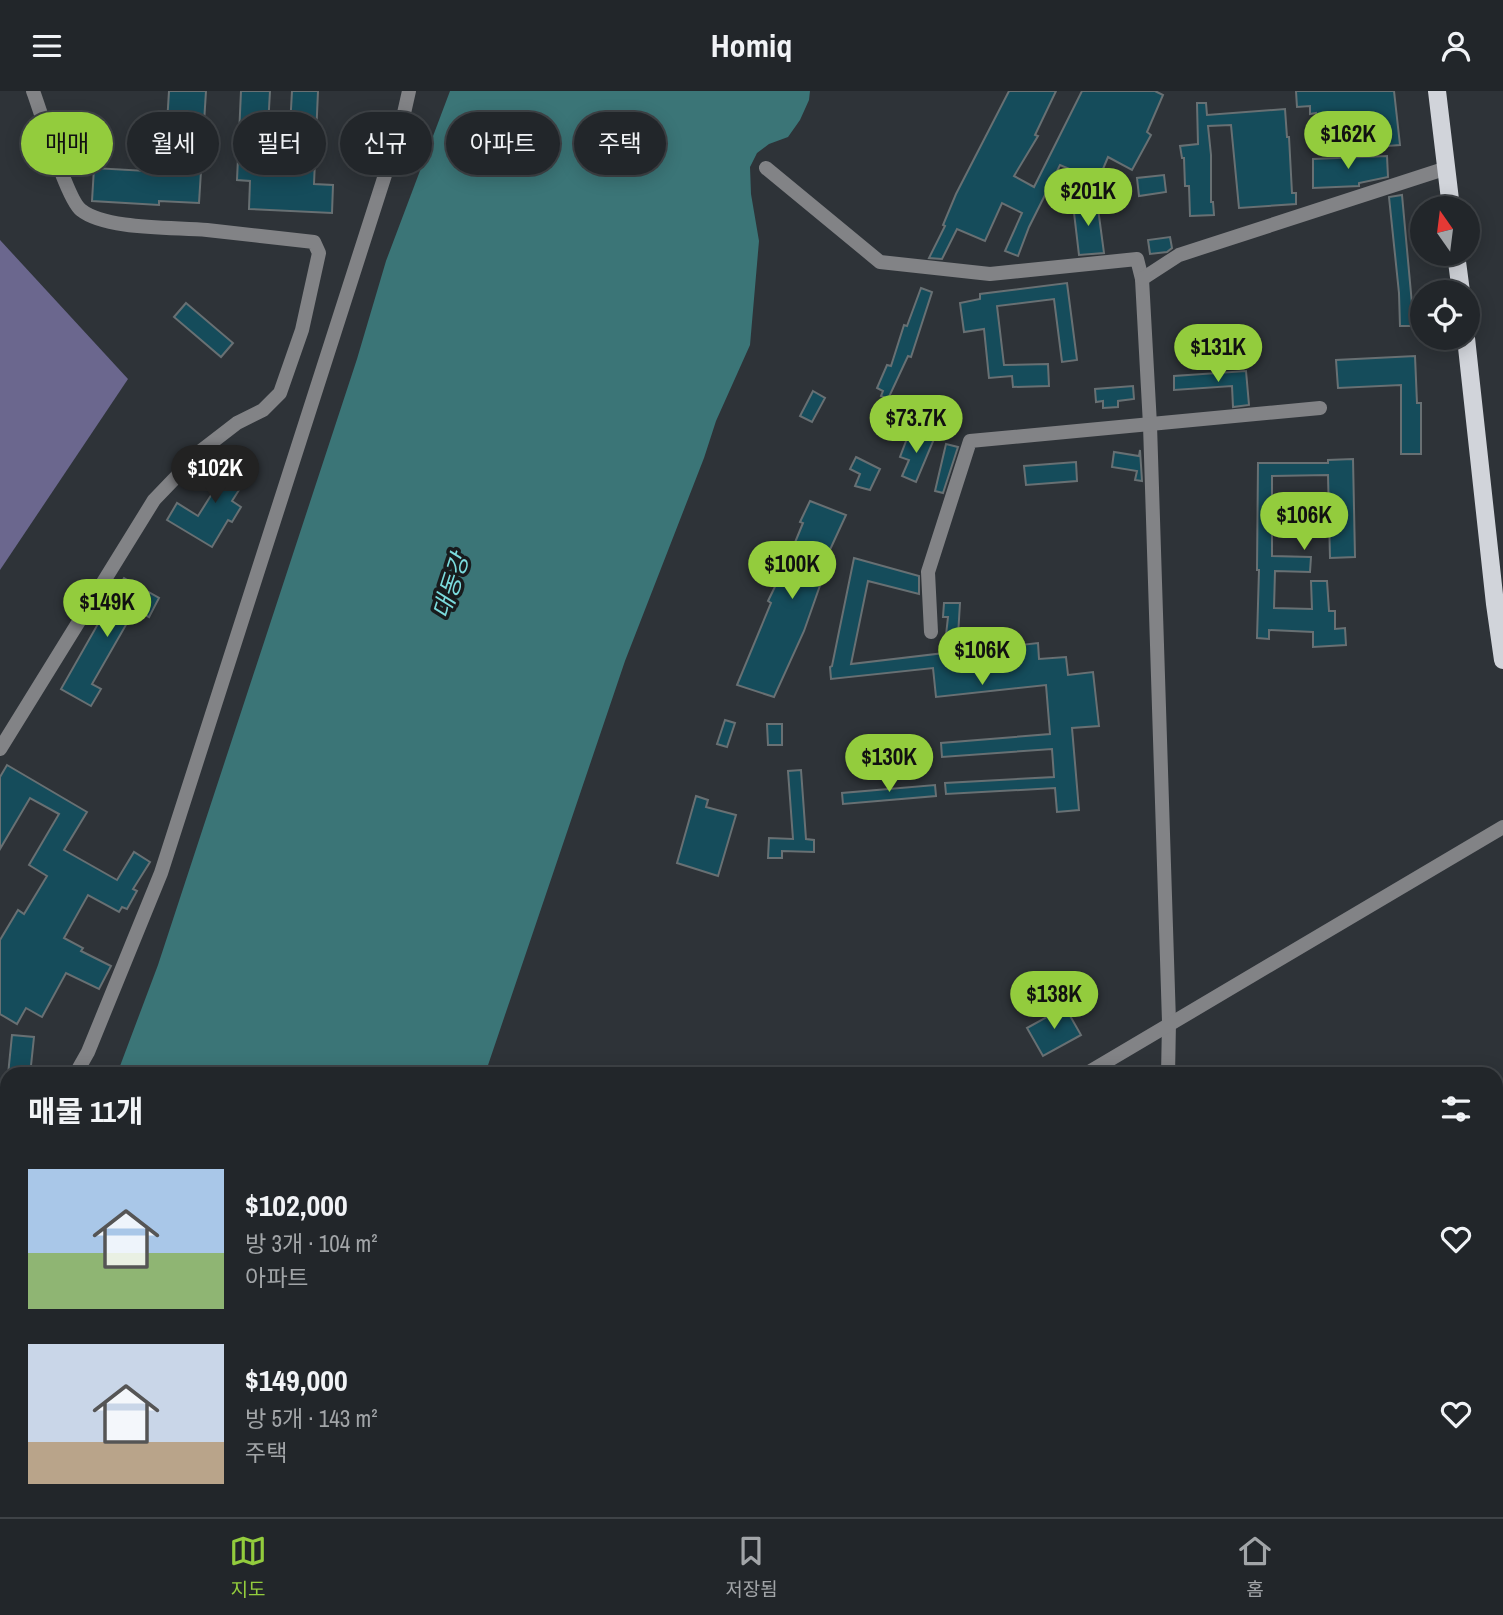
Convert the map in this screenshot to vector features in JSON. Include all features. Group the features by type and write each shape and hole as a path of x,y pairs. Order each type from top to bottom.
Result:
{"main road":[{"path":"1437,91 1450,196"},
{"path":"1467,350 1499,604 1503,660"}],"street":[{"path":"0,749 154,500 202,450 237,423 263,410 279,393 302,330 319,253 314,243 206,230 129,225 102,219 79,209 65,181 33,91"},
{"path":"80,1067 161,873 402,122 409,91"},
{"path":"1142,279 1179,254 1447,168"},
{"path":"766,169 880,262 990,274 1137,259 1142,279 1150,425 1168,1067"},
{"path":"931,632 928,572 970,441 1320,408"},
{"path":"1097,1067 1503,827"},
{"path":"86,1067 88,1052"}],"shaded area":[{"path":"0,240 128,379 0,570"}],"water":[{"name":"대동강","path":"450,91 810,91 800,120 788,137 769,144 757,153 750,167 751,194 759,241 750,345 716,421 625,661 487,1067 120,1067 158,965 357,359 386,261 418,175 432,175 432,139"}],"building":[{"path":"169,91 206,91 205,112 168,112"},
{"path":"241,91 270,91 269,112 240,112"},
{"path":"292,91 318,91 317,112 291,112"},
{"path":"1009,91 1056,91 1035,135 1038,136 1014,176 1034,187 1082,91 1155,91 1163,95 1147,132 1151,135 1132,170 1108,157 1098,181 1060,165 1029,227 1018,256 1005,251 1022,213 1002,203 985,241 957,229 942,259 929,258 945,226 943,225 956,194"},
{"path":"1296,91 1394,91 1400,145 1387,146 1386,126 1353,129 1354,134 1316,134 1316,113 1310,114 1310,106 1297,107"},
{"path":"1197,103 1206,103 1207,115 1285,109 1292,193 1296,193 1296,204 1239,208 1231,125 1208,126 1211,202 1214,215 1190,216 1189,186 1185,186 1184,158 1180,146 1198,144"},
{"path":"1387,156 1388,177 1359,183 1359,186 1313,188 1313,159"},
{"path":"113,169 127,170 127,175 201,175 199,203 159,201 159,205 92,201 94,175 113,175"},
{"path":"237,175 314,175 314,184 333,185 332,213 249,209 250,181 237,180"},
{"path":"1164,175 1166,192 1139,196 1137,178"},
{"path":"1402,195 1410,282 1410,326 1400,326 1389,197"},
{"path":"1097,201 1104,253 1079,255 1073,204"},
{"path":"1170,237 1172,248 1167,252 1150,254 1148,240"},
{"path":"1067,283 1077,360 1062,362 1054,299 997,306 1004,365 1048,364 1049,386 1013,387 1012,376 989,378 984,329 964,332 960,303 980,299 980,294"},
{"path":"921,288 932,292 911,357 908,356 888,399 881,396 883,391 877,388 887,365 891,366 904,325 907,326"},
{"path":"186,303 233,343 221,357 174,317"},
{"path":"1415,356 1417,403 1421,403 1421,454 1401,454 1401,385 1338,388 1336,360"},
{"path":"1246,371 1249,405 1233,407 1232,386 1174,390 1174,376"},
{"path":"1133,386 1134,399 1118,401 1118,407 1103,408 1103,401 1096,402 1095,389"},
{"path":"813,391 825,398 812,422 800,416"},
{"path":"920,433 934,439 916,482 902,476 909,460 900,457 908,436 917,439"},
{"path":"946,444 958,447 943,493 935,491"},
{"path":"1140,450 1142,481 1135,480 1137,471 1112,467 1114,452 1139,456"},
{"path":"237,454 255,465 232,501 241,507 232,522 228,520 212,547 167,520 177,503 198,516"},
{"path":"856,457 880,469 870,490 855,486 860,474 850,469"},
{"path":"1353,459 1355,557 1330,558 1328,475 1272,476 1272,556 1311,557 1310,572 1275,571 1274,608 1312,609 1311,581 1327,581 1329,611 1335,611 1335,629 1345,628 1346,645 1313,647 1313,632 1269,630 1269,639 1257,638 1258,463 1328,463 1328,460"},
{"path":"1076,462 1077,481 1026,485 1024,466"},
{"path":"810,501 846,515 828,554 833,556 804,631 774,697 737,685 771,603 768,601 787,562"},
{"path":"854,558 919,576 919,594 868,581 851,664 944,653 948,617 943,617 944,603 960,603 957,652 1038,643 1039,659 1066,657 1068,675 1093,672 1099,726 1072,728 1079,810 1057,812 1055,788 946,794 945,783 1054,777 1052,749 942,757 941,743 1050,734 1046,685 936,697 933,668 831,679 830,667"},
{"path":"124,578 159,598 149,617 135,609 92,684 101,689 91,706 61,689"},
{"path":"725,720 735,723 727,747 717,744"},
{"path":"767,724 782,724 782,745 768,745"},
{"path":"7,765 87,812 64,850 117,880 134,852 150,862 133,889 137,891 127,909 122,907 119,912 88,895 64,938 83,948 81,951 111,966 99,989 66,973 42,1017 26,1008 17,1024 0,1014 0,940 18,910 24,914 47,876 29,865 59,814 30,798 0,849 0,777"},
{"path":"801,770 806,839 814,840 814,852 782,851 782,858 768,858 769,838 793,839 788,771"},
{"path":"935,785 936,796 843,804 842,793"},
{"path":"696,796 708,800 706,807 736,815 718,876 677,863"},
{"path":"1065,1007 1081,1035 1043,1056 1027,1028"},
{"path":"12,1035 34,1037 31,1067 9,1067"}]}
